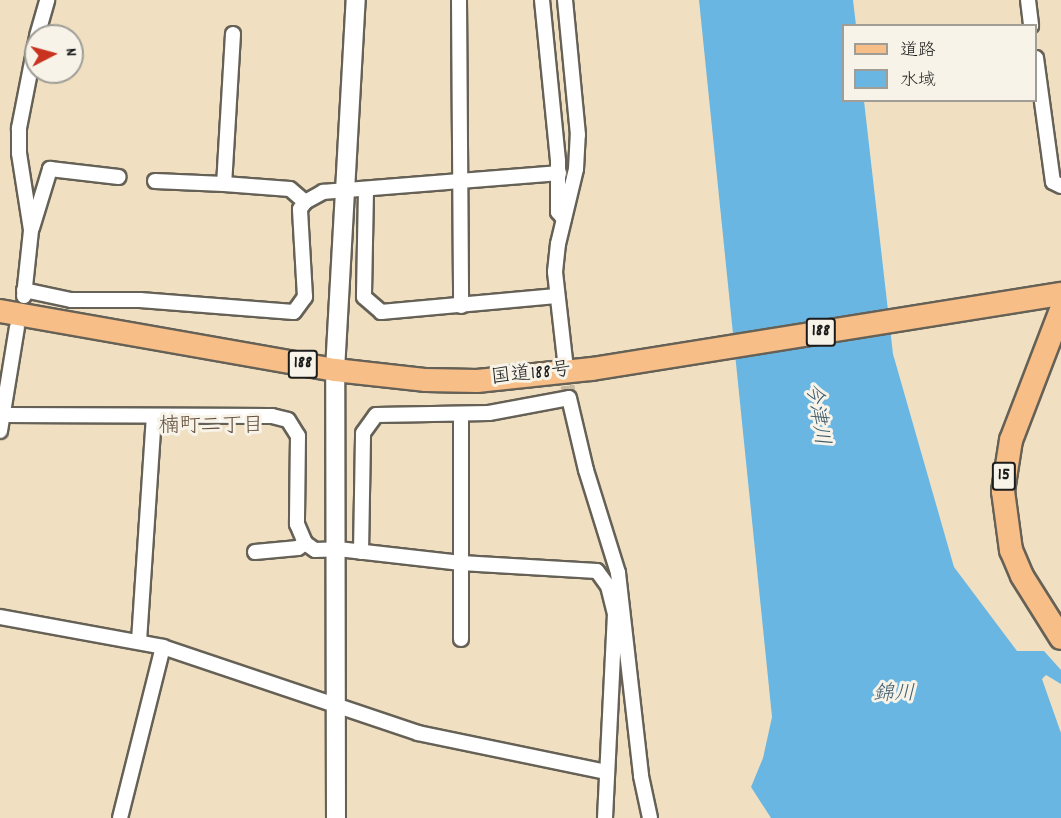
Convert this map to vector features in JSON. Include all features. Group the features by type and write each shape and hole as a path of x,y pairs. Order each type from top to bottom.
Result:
{"main road":[{"name":"国道188号","path":"0,310 335,370 477,381 609,366 1061,294"},
{"name":"15","path":"1061,310 1046,357 1011,440 1003,491 1011,550 1022,576 1061,638"}],"street":[{"path":"40,24 47,0"},
{"path":"336,818 338,549 335,370 342,191 356,0"},
{"path":"459,0 461,306"},
{"path":"542,0 559,173 558,212 564,219"},
{"path":"565,0 578,135 576,169 558,244 556,296 565,360"},
{"path":"1028,0 1031,24"},
{"path":"224,184 233,34"},
{"path":"1037,72 1053,182 1061,186"},
{"path":"28,84 19,136 31,230 24,293 71,300 140,300 294,312 305,297 298,221 304,201 323,192 559,173"},
{"path":"31,230 38,218 50,169 119,177"},
{"path":"155,181 290,189 304,201"},
{"path":"366,190 364,297 381,312 556,296"},
{"path":"0,431 5,415 16,327"},
{"path":"361,552 365,426 376,415 461,415 569,398 585,470 613,548 619,615 641,776 650,818"},
{"path":"5,415 154,418 272,416 288,420 298,436 297,524 305,543 315,550 338,549 461,563 597,571 608,586 619,615 606,772 605,818"},
{"path":"461,415 461,639"},
{"path":"139,642 154,418"},
{"path":"255,552 298,548 305,543"},
{"path":"0,617 163,647 418,733 606,772"},
{"path":"120,818 163,647"}],"water":[{"name":"錦川","path":"699,0 853,0 856,24 842,24 842,102 864,102 893,354 954,567 1017,651 1044,651 1061,670 1061,684 1046,675 1042,679 1061,733 1061,818 771,818 751,787 763,758 772,717"}],"tunnel":[{"path":"565,365 569,398"}],"district":[{"name":"楠町二丁目","path":"211,427"}],"water label":[{"name":"今津川","path":"816,414"}]}
